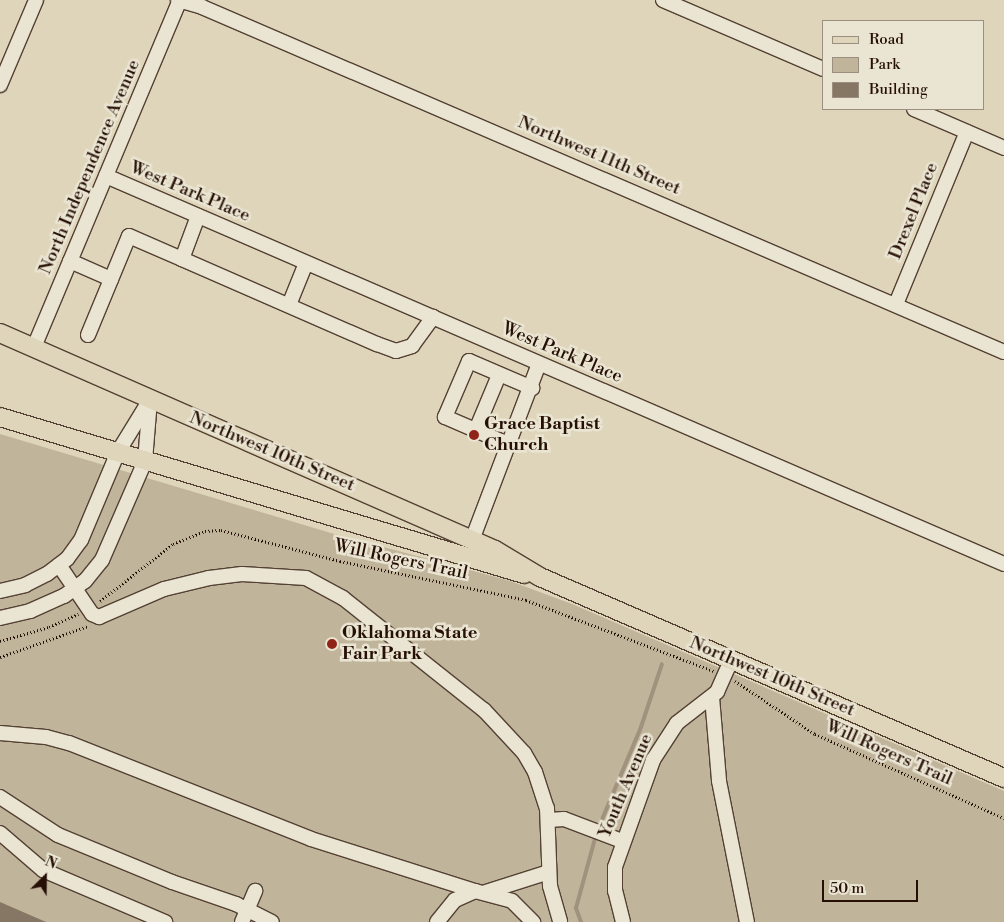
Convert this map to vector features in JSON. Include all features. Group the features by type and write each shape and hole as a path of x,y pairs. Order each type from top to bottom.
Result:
{"main road":[{"name":"Northwest 10th Street","path":"0,333 472,540 540,577 1004,778"},
{"name":"Northwest 10th Street","path":"0,417 490,566 540,577"}],"street":[{"path":"0,85 36,0"},
{"name":"North Independence Avenue","path":"34,348 179,0"},
{"name":"Northwest 11th Street","path":"179,0 202,7 1004,352"},
{"path":"663,0 822,69"},
{"path":"916,110 1004,148"},
{"name":"Drexel Place","path":"896,304 967,132"},
{"name":"West Park Place","path":"106,176 1004,564"},
{"path":"182,259 198,216"},
{"path":"88,335 129,236 396,351 416,344 433,317"},
{"path":"70,261 111,279"},
{"path":"289,305 306,262"},
{"path":"510,445 445,417 469,361 532,388"},
{"path":"472,540 532,388 539,364"},
{"path":"476,430 499,375"},
{"path":"0,591 25,585 59,565 81,540 118,452 150,400"},
{"path":"0,618 30,611 76,589 102,560 144,461 150,400"},
{"path":"59,565 96,616 104,617 164,589 208,578 283,574 316,582 343,598 448,680 507,732 535,772 549,820 549,872 552,900 560,922"},
{"name":"Youth Avenue","path":"622,922 614,878 616,839 660,746 677,723 712,697 732,659"},
{"path":"712,697 719,781 747,922"},
{"path":"0,733 46,737 69,743 311,839 512,901 533,922"},
{"path":"0,797 58,835 247,909 272,922"},
{"path":"549,820 564,819 616,839"},
{"path":"0,833 43,870 165,922"},
{"path":"437,922 454,900 549,872"},
{"path":"242,922 255,891"}],"path":[{"name":"Will Rogers Trail","path":"102,600 173,544 205,531 221,530 340,561 526,600 707,668"},
{"path":"0,657 81,629 89,625 96,616"},
{"path":"0,641 71,618"},
{"name":"Will Rogers Trail","path":"745,685 815,734 1004,818"}],"green space":[{"name":"Oklahoma State Fair Park","path":"0,434 331,533 507,580 572,604 1004,791 1004,922 0,922"}],"building":[{"path":"0,902 46,922 0,922"}],"waterway":[{"path":"598,829 641,727 662,664"},
{"path":"581,922 576,908 596,835"}],"place":[{"name":"Grace Baptist Church","path":"474,435"},
{"name":"Oklahoma State Fair Park","path":"332,644"}]}
